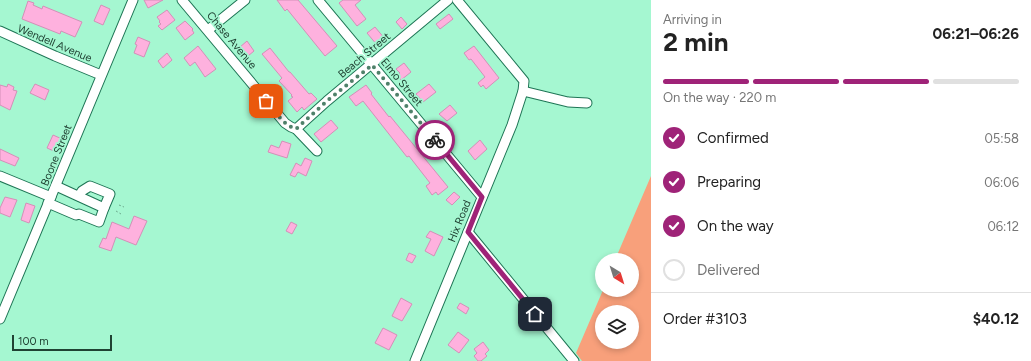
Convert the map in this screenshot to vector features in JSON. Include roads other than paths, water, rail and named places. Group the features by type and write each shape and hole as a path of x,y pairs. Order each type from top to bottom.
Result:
{"street":[{"name":"Boone Street","path":"0,319 133,0"},
{"name":"Chase Avenue","path":"182,0 285,123 296,129 317,151"},
{"path":"208,30 245,0"},
{"name":"Elmo Street","path":"318,0 482,197"},
{"name":"Beach Street","path":"296,129 327,101 448,0"},
{"path":"457,0 524,81 523,91 568,102 587,103"},
{"name":"Wendell Avenue","path":"0,31 101,76"},
{"name":"Hix Road","path":"415,361 512,125 523,91"},
{"path":"0,176 99,222 110,194 90,186 82,191 79,196"},
{"path":"56,186 104,208"},
{"path":"468,232 574,361"}]}
